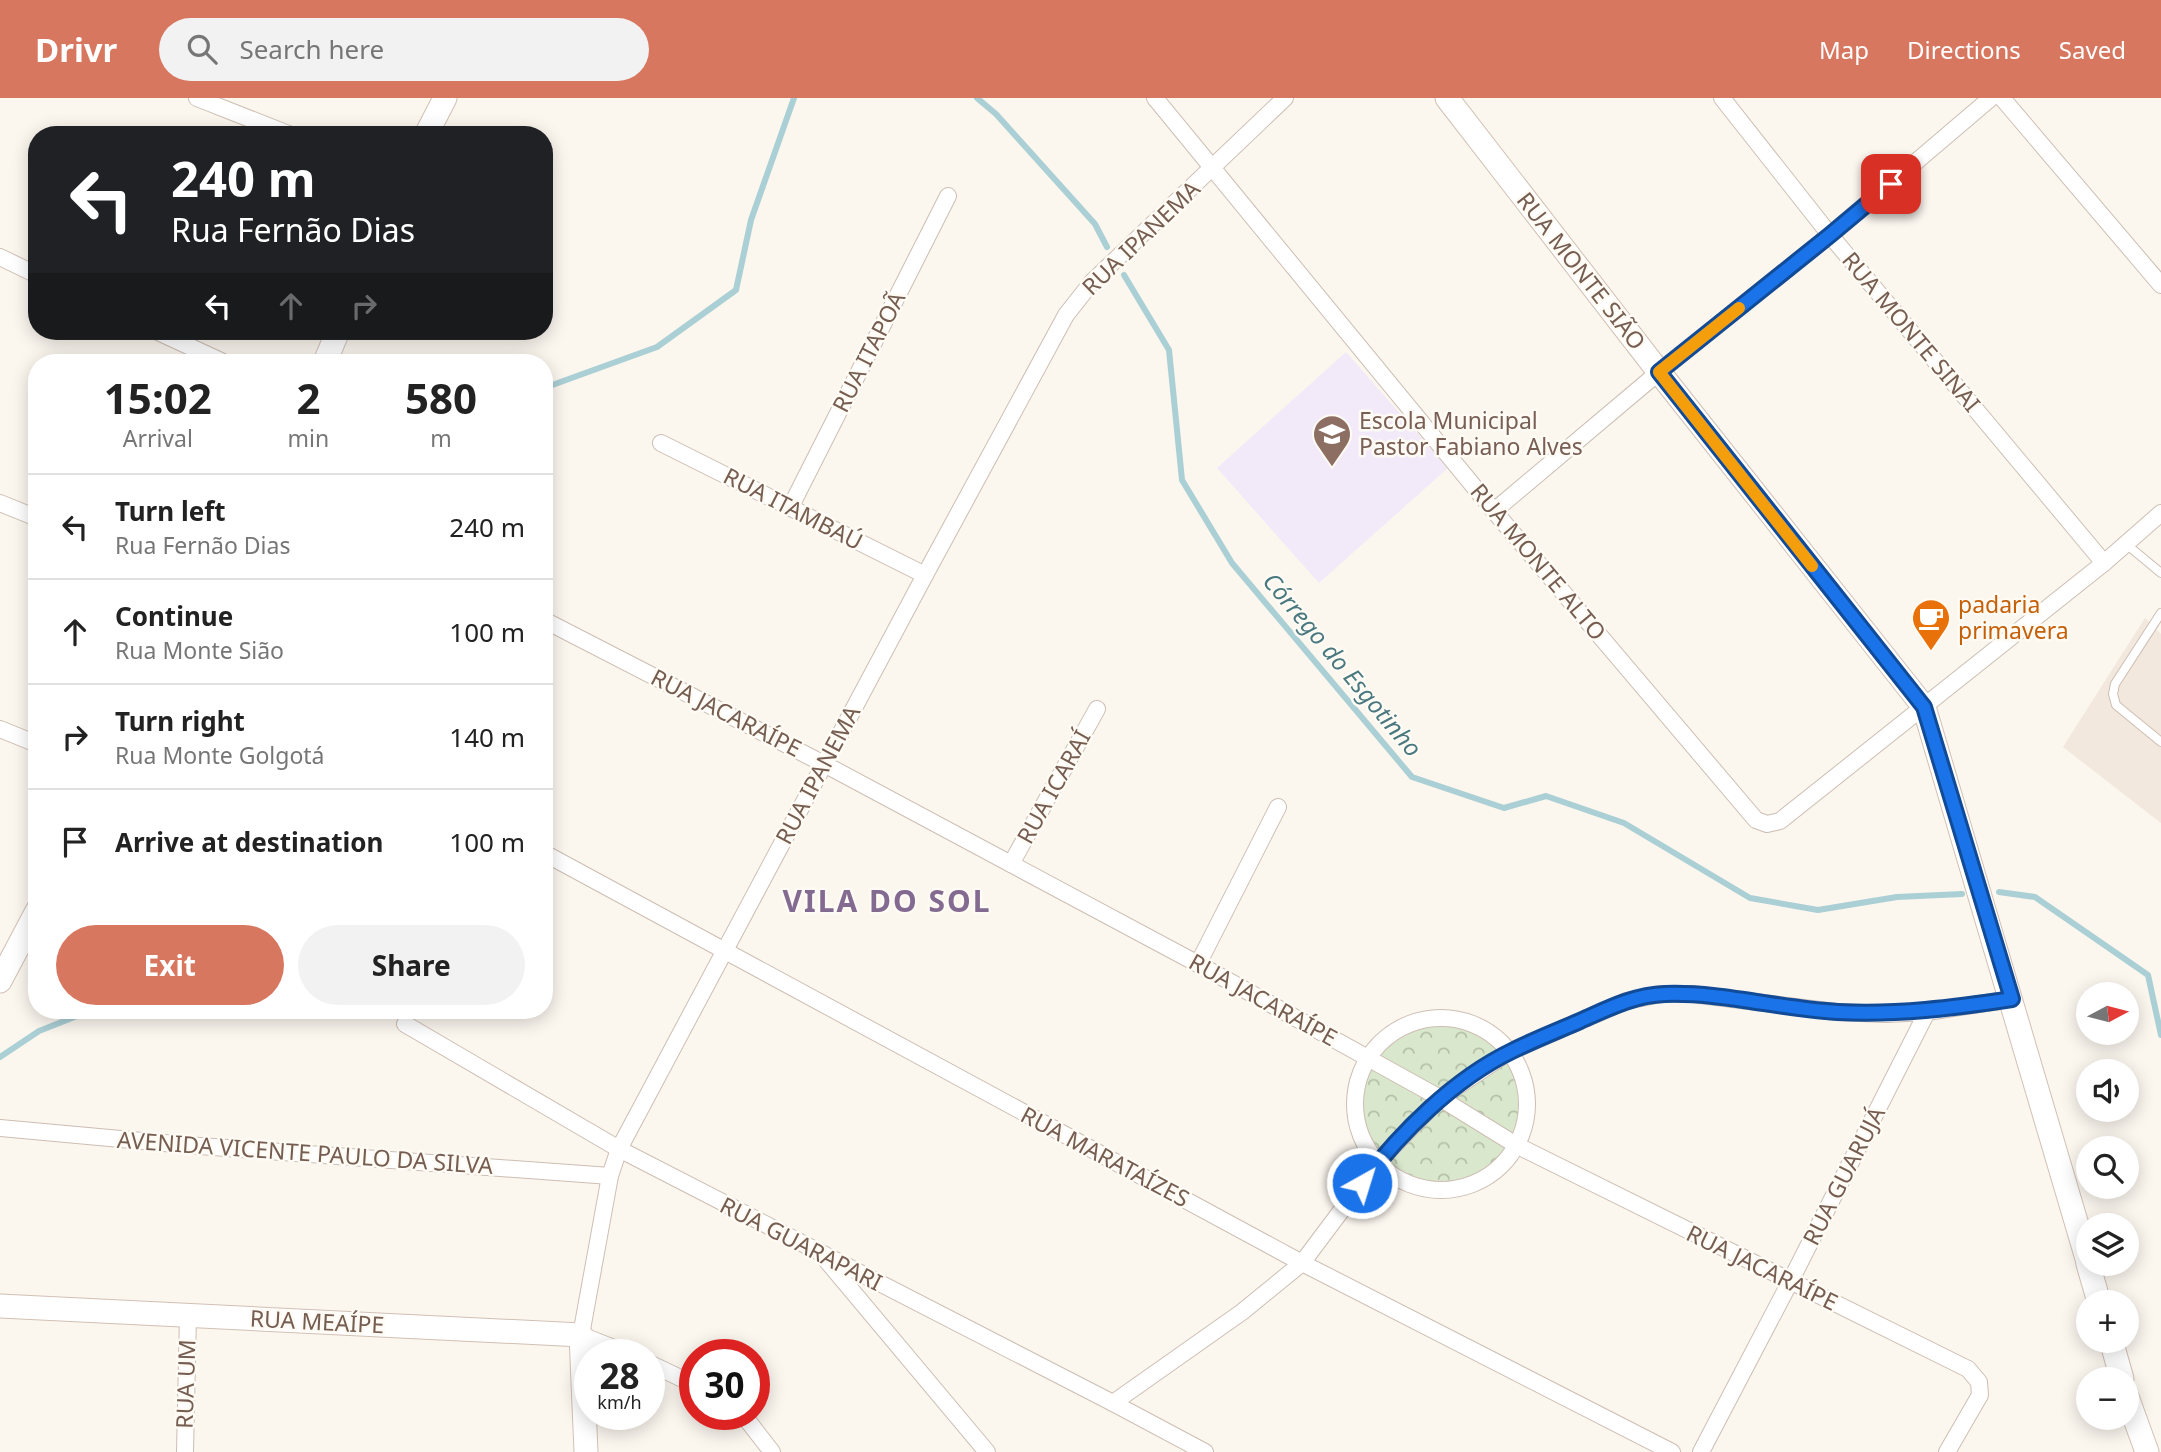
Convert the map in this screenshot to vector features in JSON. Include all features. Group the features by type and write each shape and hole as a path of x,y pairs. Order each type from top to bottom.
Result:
{"street":[{"path":"197,98 268,126"},
{"path":"431,126 445,98"},
{"name":"RUA MONTE ALTO","path":"1155,98 1494,511 1756,820 1768,824 1780,821 1924,707"},
{"name":"RUA IPANEMA","path":"586,1452 581,1335 610,1176 619,1149 1066,315 1092,282 1285,98"},
{"name":"RUA MONTE SIÃO","path":"1447,98 1924,707"},
{"name":"RUA MONTE SINAI","path":"1722,98 1830,235 2104,563"},
{"path":"1494,511 1659,372 1830,235 1990,98"},
{"path":"2002,98 2161,285"},
{"name":"RUA ITAPOÃ","path":"789,508 948,195"},
{"path":"0,257 28,271"},
{"path":"175,340 206,354"},
{"name":"RUA ITAMBAÚ","path":"661,443 925,575"},
{"path":"0,503 28,514"},
{"path":"2076,1221 1924,707 2104,563 2161,513"},
{"name":"RUA JACARAÍPE","path":"553,625 824,764 1198,964 1440,1098 1516,1145 1968,1369 1979,1382 1980,1395 1947,1452"},
{"name":"RUA ICARAÍ","path":"1011,864 1097,709"},
{"path":"0,729 28,740"},
{"path":"1198,964 1278,807"},
{"name":"RUA MARATAÍZES","path":"553,858 1302,1263 1672,1452"},
{"path":"3,968 28,926"},
{"path":"1113,1403 1242,1311 1302,1263 1377,1163 1440,1098 1509,1052 1626,1000 1661,994 1692,994 1836,1012 1886,1014 1927,1012 2012,999"},
{"name":"RUA GUARUJÁ","path":"1701,1452 1927,1012"},
{"path":"1436,1017 1464,1020 1489,1032 1509,1052 1521,1073 1527,1098 1525,1122 1516,1145 1500,1167 1477,1182 1452,1190 1424,1189 1399,1180 1377,1163 1362,1140 1355,1112 1356,1085 1367,1059 1385,1037 1409,1023 1436,1017"},
{"name":"RUA GUARAPARI","path":"405,1024 619,1149 1205,1452"},
{"name":"AVENIDA VICENTE PAULO DA SILVA","path":"0,1128 186,1145 610,1176"},
{"path":"822,1254 987,1452"},
{"name":"RUA MEAÍPE","path":"0,1306 581,1335 591,1339"},
{"name":"RUA UM","path":"185,1452 188,1315"},
{"path":"755,1430 772,1452"},
{"path":"2139,1430 2147,1452"}],"lane":[{"path":"2126,544 2161,573"},
{"path":"2161,613 2115,684 2113,694 2116,705 2161,742"}],"shaded area":[{"name":"Escola Municipal Pastor Fabiano Alves","path":"1346,352 1448,468 1319,583 1217,468"},
{"path":"2145,618 2161,634 2161,823 2063,747"}],"green space":[{"path":"1441,1023 1471,1029 1497,1046 1514,1072 1520,1102 1514,1132 1497,1158 1471,1175 1441,1181 1411,1175 1385,1158 1368,1132 1362,1102 1368,1072 1385,1046 1411,1029"}],"waterway":[{"name":"Córrego do Esgotinho","path":"553,385 657,347 736,290 751,220 794,98"},
{"name":"Córrego do Esgotinho","path":"977,98 996,114 1095,224 1107,247"},
{"name":"Córrego do Esgotinho","path":"1124,275 1169,350 1182,480 1232,563 1412,777 1504,808 1546,796 1624,823 1750,898 1818,910 1897,897 1962,894"},
{"name":"Córrego do Esgotinho","path":"1999,892 2035,897 2148,975 2161,1035"},
{"name":"Córrego do Esgotinho","path":"0,1057 39,1031 69,1019"}],"slow traffic":[{"path":"1739,308 1659,372 1812,566"}],"place":[{"name":"Escola Municipal Pastor Fabiano Alves","path":"1332,468"},
{"name":"padaria primavera","path":"1931,652"}],"district":[{"name":"VILA DO SOL","path":"887,902"}],"route":[{"path":"1362,1183 1377,1163 1440,1098 1509,1052 1626,1000 1661,994 1692,994 1836,1012 1886,1014 1927,1012 2012,999 1924,707 1659,372 1891,184"}]}
